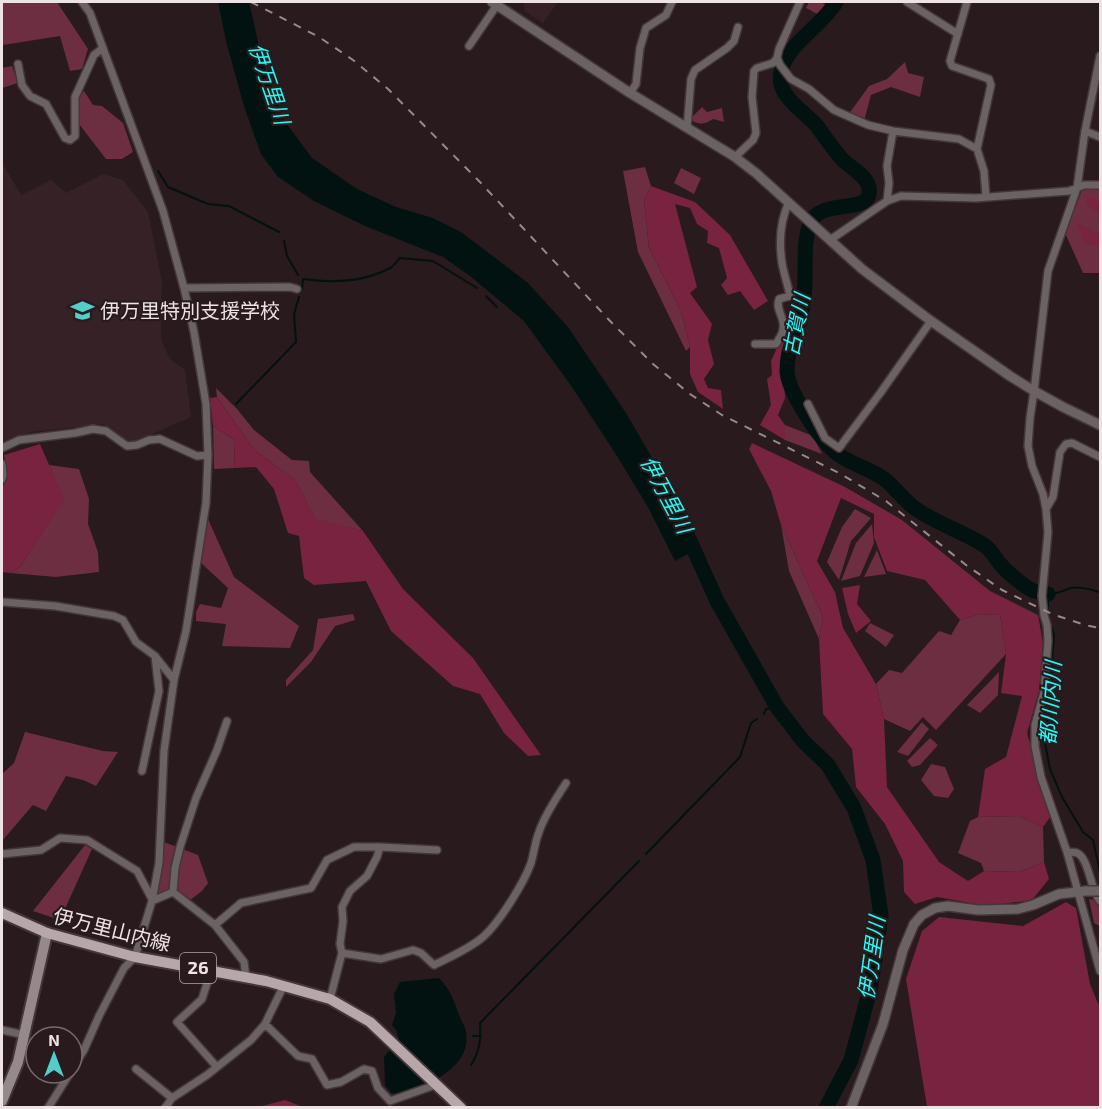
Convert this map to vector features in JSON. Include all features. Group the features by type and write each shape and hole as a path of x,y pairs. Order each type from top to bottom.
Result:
{"main road":[{"name":"伊万里山内線","path":"2,913 47,933 135,957 284,985 330,999 370,1022 461,1107"},
{"path":"27,1025 47,933"},
{"path":"2,1101 18,1062 24,1039"}],"street":[{"path":"82,2 90,14 164,211 194,332 206,404 208,455 206,503 186,632 174,680 164,751 159,863 152,901 135,957 124,968 84,1050"},
{"path":"630,93 636,84 640,48 646,28 666,15 672,2"},
{"path":"788,2 799,3 779,49 781,65 791,79 809,89 834,110 868,125 893,131 959,139 977,149"},
{"path":"907,2 958,34"},
{"path":"968,2 950,61 952,66 989,79 992,86 977,149 984,171 986,197"},
{"path":"469,46 496,3 630,93 735,157 758,174 862,269 1010,376 1063,407 1101,425"},
{"path":"687,128 691,79 695,70 727,48 734,41 738,27"},
{"path":"18,64 22,85 30,96 46,104 65,138 70,140 75,136 75,97 94,55 103,48"},
{"path":"1101,56 1085,131 1077,188 1048,271 1028,446 1032,466 1043,494 1047,532 1042,593 1048,641 1044,692 1035,725 1035,746 1041,777 1082,891 1101,971"},
{"path":"735,157 753,140 756,133 752,97 754,72 757,68 773,63 781,65"},
{"path":"887,201 889,183 887,166 893,131"},
{"path":"1085,131 1101,137"},
{"path":"826,236 887,201 901,196 976,198 1069,191 1084,185 1101,185"},
{"path":"754,344 776,344 783,329 777,306 779,299 790,296 782,264 781,243 783,215 789,202"},
{"path":"184,288 290,287 297,289"},
{"path":"808,404 825,438 839,448 932,321"},
{"path":"2,448 19,440 93,429 106,431 127,446 160,439 197,456 208,455"},
{"path":"1046,509 1053,497 1060,452 1066,444 1072,443 1101,457"},
{"path":"2,464 2,479"},
{"path":"2,602 55,606 114,616 123,620 136,642 155,656 174,680"},
{"path":"142,771 159,691 155,656"},
{"path":"173,892 180,847 196,798 227,721"},
{"path":"342,953 381,959 413,950 421,953 434,965 482,938 496,923 524,879 531,863 539,832 566,783"},
{"path":"2,854 41,850 60,838 87,840 137,871 152,901"},
{"path":"215,925 241,903 311,888 327,860 354,847 437,850"},
{"path":"330,999 342,953 340,945 342,907 350,891 367,876 380,847"},
{"path":"1067,852 1076,853 1082,857 1093,888 1101,901"},
{"path":"851,1107 883,1024 903,950 914,924 922,915 935,908 948,906 987,910 1018,909 1059,894 1101,891"},
{"path":"152,901 173,892"},
{"path":"173,892 215,925 244,962 246,977"},
{"path":"211,971 202,999 177,1022 217,1067"},
{"path":"165,1107 172,1098 251,1040 266,1024 284,985"},
{"path":"266,1024 298,1056 312,1059 327,1085 341,1082 364,1069 372,1071 378,1088 390,1101 438,1084"},
{"path":"2,1030 24,1035"},
{"path":"136,1069 172,1098"},
{"path":"48,1107 62,1085"}],"shaded area":[{"path":"2,2 57,2 88,49 82,69 70,71 60,36 3,45"},
{"path":"523,2 558,2 543,23 525,11"},
{"path":"809,2 821,2 827,6 821,16 806,8"},
{"path":"905,62 908,73 924,77 920,97 891,87 871,95 864,121 848,115 869,86 887,79"},
{"path":"12,66 18,83 2,88 2,68"},
{"path":"84,91 93,105 102,106 123,123 133,152 122,159 106,159 79,124 78,96"},
{"path":"702,107 707,112 722,108 724,122 713,119 701,124 690,119"},
{"name":"伊万里特別支援学校","path":"2,162 21,195 51,180 66,193 103,174 123,180 148,212 162,282 161,340 170,359 185,370 191,417 129,444 103,424 30,432 2,443"},
{"path":"645,167 651,186 644,200 649,248 681,311 690,347 686,351 638,252 623,171"},
{"path":"681,168 701,178 694,194 674,183"},
{"path":"651,186 695,202 730,235 768,301 754,310 740,291 728,295 721,285 727,278 719,248 707,243 708,231 697,224 690,208 675,204 697,287 690,293 712,324 708,340 714,364 704,379 708,388 721,390 723,409 698,392 690,374 690,347 681,311 649,248 644,200"},
{"path":"1100,189 1100,272 1083,273 1065,233 1082,190"},
{"path":"1087,196 1100,201 1100,214 1086,203"},
{"path":"1077,223 1100,235 1100,247 1085,243"},
{"path":"786,328 791,337 783,360 785,398 778,415 785,425 785,440 760,425 771,405 767,379 772,375 771,361"},
{"path":"216,388 254,430 292,460 309,461 310,472 363,531 316,520 295,480 254,450 217,397"},
{"path":"217,397 254,450 295,480 316,519 363,531 403,589 473,658 541,755 528,756 504,733 480,694 453,686 391,631 366,581 314,585 304,578 299,536 288,533 274,489 256,467 234,468 235,440 213,426 210,398"},
{"path":"785,425 813,436 822,454 785,440"},
{"path":"213,426 235,440 234,468 214,469"},
{"path":"752,443 845,487 902,520 990,591 1038,615 1043,643 1039,691 1027,733 1051,816 1043,827 1019,816 978,817 985,769 1006,757 1022,696 1001,693 1006,654 1000,615 980,614 960,620 925,580 887,571 874,537 874,514 841,498 817,561 835,592 843,628 876,684 884,719 887,787 939,862 968,881 984,871 1019,872 1044,862 1049,879 1032,900 987,906 937,897 915,904 904,892 903,861 885,824 856,787 852,749 823,714 819,639 823,617 781,525 771,491 749,449"},
{"path":"40,444 64,499 21,566 10,573 2,572 2,487 7,479 4,455"},
{"path":"49,465 79,469 89,499 88,524 98,552 99,572 56,577 10,573 21,566 63,499"},
{"path":"855,509 871,518 851,541 839,580 827,562 842,527"},
{"path":"208,519 234,577 299,626 290,648 222,646 226,624 196,621 196,612 200,604 221,608 228,588 200,562"},
{"path":"872,524 874,543 860,576 841,581 856,543"},
{"path":"781,525 823,617 819,639 789,571"},
{"path":"877,550 886,574 864,577"},
{"path":"860,585 857,604 871,621 856,633 848,614 842,588"},
{"path":"353,614 355,620 335,626 311,662 286,687 286,680 313,650 318,619"},
{"path":"980,614 1000,615 1006,654 936,730 923,717 910,731 884,719 876,684 889,670 902,673 939,631 951,635 960,620"},
{"path":"870,623 894,635 886,647 865,631"},
{"path":"999,672 998,695 980,713 967,705"},
{"path":"922,722 929,729 908,756 897,752"},
{"path":"25,732 103,751 118,752 96,786 66,776 46,811 33,805 2,841 2,774 14,763"},
{"path":"930,738 938,745 920,765 912,767 907,761"},
{"path":"931,764 945,767 954,789 948,798 934,796 921,780"},
{"path":"1019,816 1043,827 1044,862 1019,872 984,871 981,863 958,853 970,821 978,817"},
{"path":"164,842 198,855 208,883 189,901 177,891 158,893"},
{"path":"85,845 92,849 60,920 33,911"},
{"path":"1089,899 1100,901 1100,926 1094,923"},
{"path":"1066,902 1076,908 1090,984 1100,1008 1100,1107 927,1107 906,979 922,931 939,917 1023,926"},
{"path":"285,1100 303,1107 258,1107"}],"water":[{"path":"218,2 249,2 262,59 284,120 312,158 357,189 396,207 433,218 461,232 528,283 568,327 626,413 682,509 701,547 675,561 648,507 617,456 572,387 524,321 470,276 443,257 365,226 314,201 278,177 261,154 244,106"},
{"path":"439,978 451,995 465,1028 465,1049 457,1063 431,1083 411,1091 391,1093 385,1085 384,1057 399,1039 392,1025 396,1013 394,994 400,982"}],"waterway":[{"name":"古賀川","path":"836,2 823,19 792,50 782,68 780,78 790,101 817,126 842,159 868,183 868,197 855,205 824,211 810,224 805,250 803,304 788,358 789,380 807,416 823,439 839,455 883,478 912,506 924,514 984,545 1000,564 1026,587 1048,594"},
{"path":"158,171 168,187 208,204 229,206 279,232"},
{"path":"284,241 287,256 298,275"},
{"path":"302,289 303,279 325,281 358,279 380,273 390,268 400,258 433,261 477,288"},
{"path":"486,296 497,307"},
{"path":"236,404 296,342 294,314 299,297"},
{"name":"伊万里川","path":"686,532 717,601 777,707 803,741 828,765 854,808 873,860 881,916 871,986 851,1060 826,1108"},
{"name":"都川内川","path":"1100,592 1086,588 1071,588 1048,594 1048,615 1054,635 1053,695 1044,738 1050,769 1062,797 1083,832 1093,840 1100,872"},
{"path":"764,714 766,709 777,707"},
{"path":"646,854 740,757 751,723 757,719"},
{"path":"471,1065 479,1045 480,1023 639,861"},
{"path":"473,1036 481,1036"}],"railway":[{"path":"251,2 319,37 353,60 388,89 478,180 611,322 653,364 690,394 722,415 839,473 886,501 966,565 1002,590 1052,614 1100,628"}],"place":[{"name":"伊万里特別支援学校","path":"82,311"}]}
